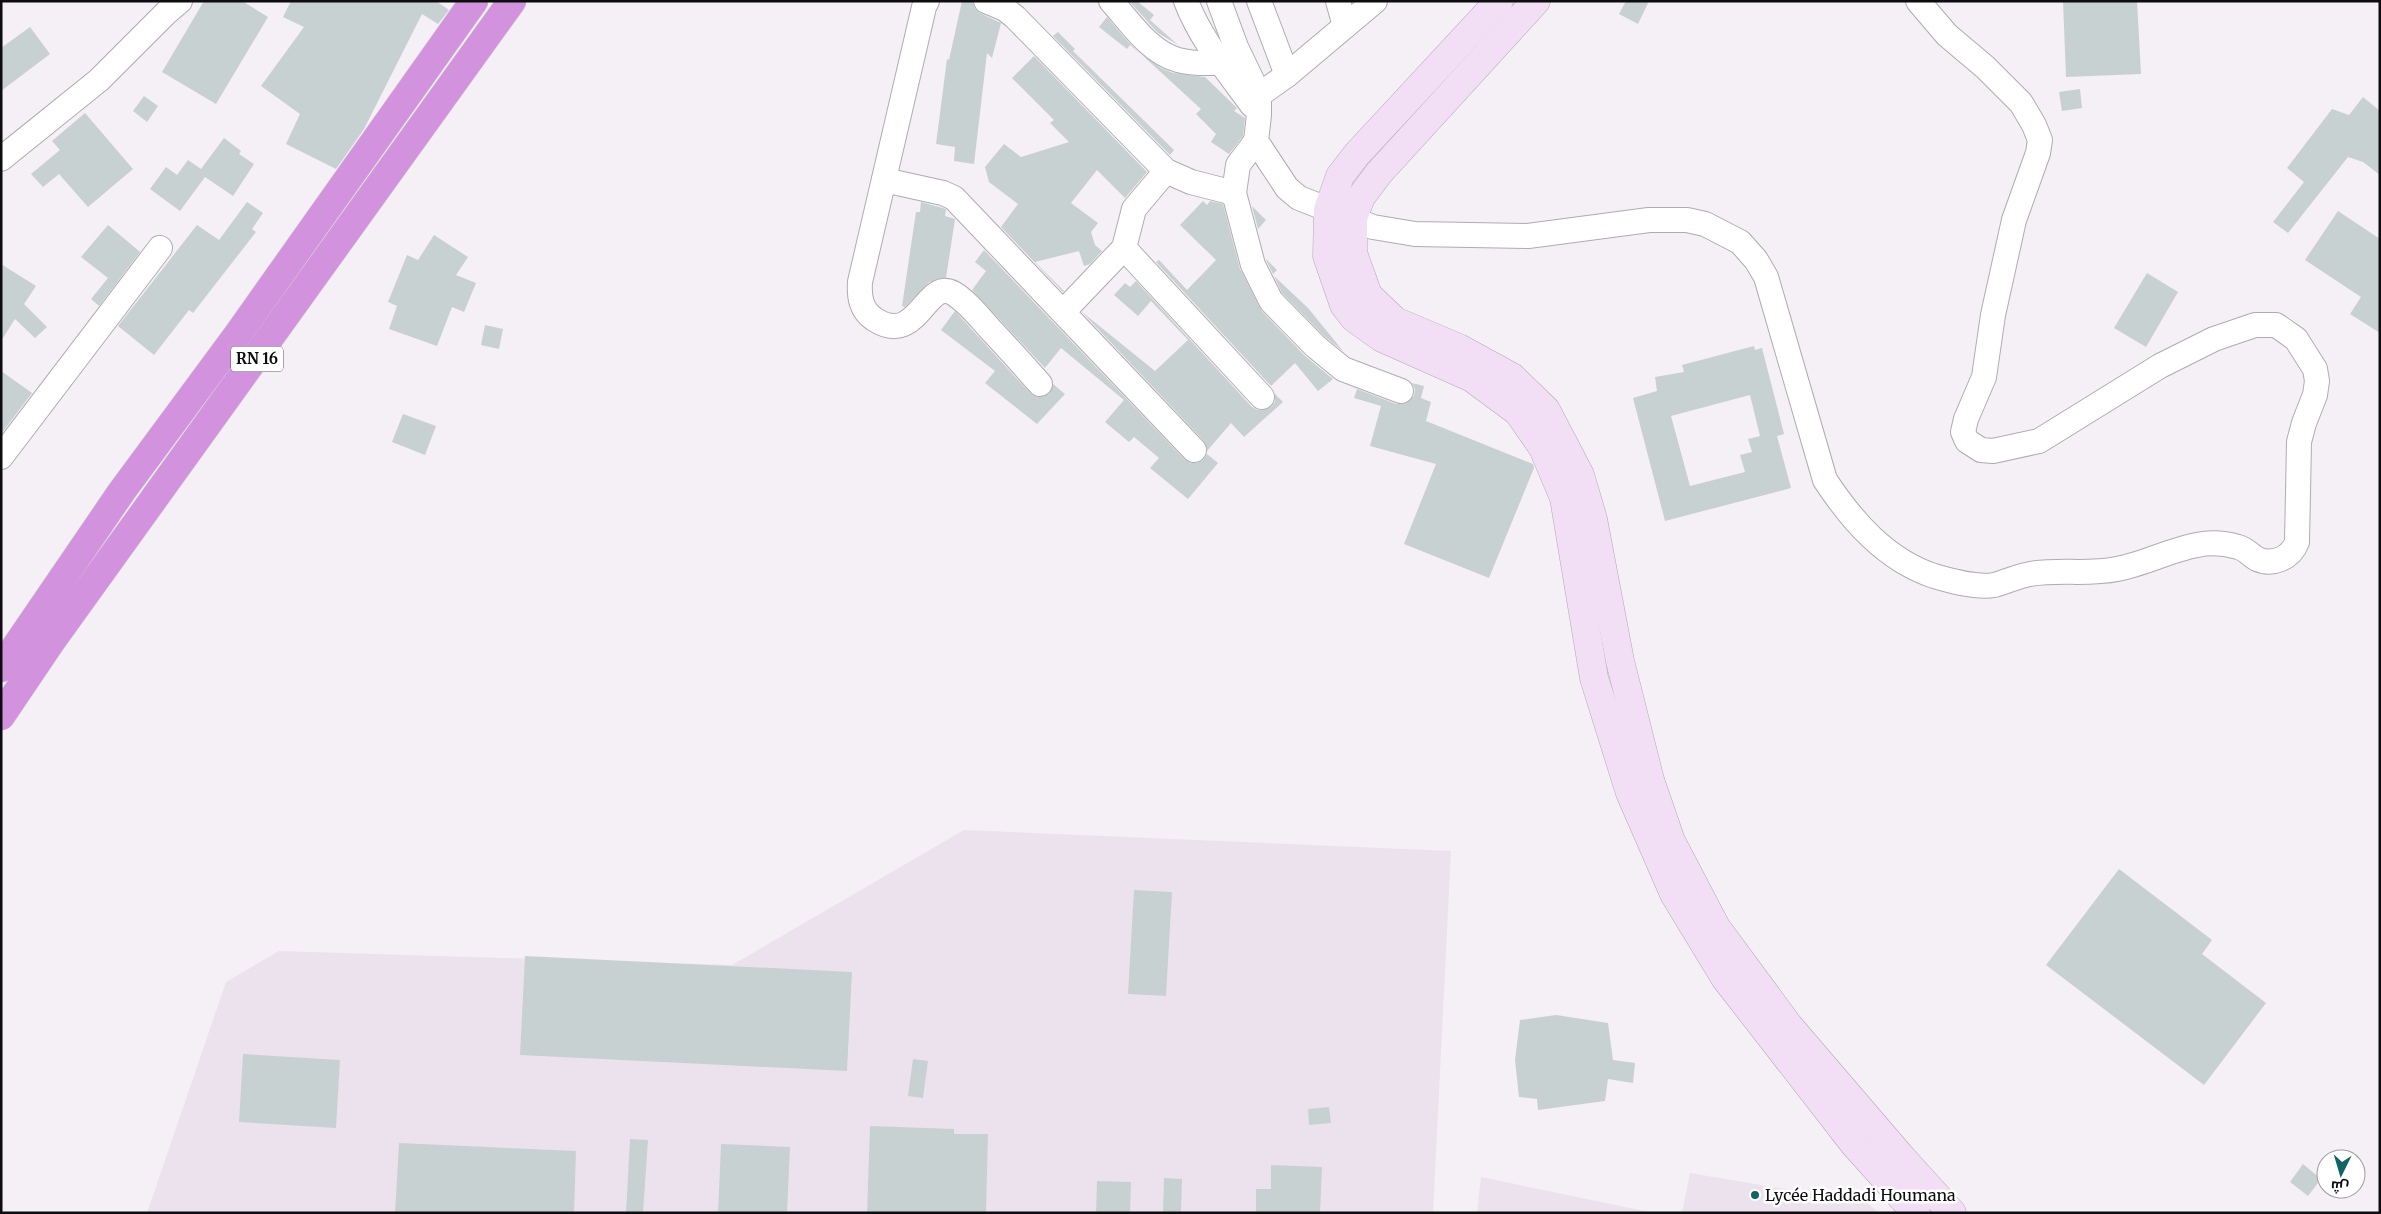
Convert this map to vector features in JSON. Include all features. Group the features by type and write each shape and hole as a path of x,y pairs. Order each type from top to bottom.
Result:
{"highway":[{"name":"RN 16","path":"1,668 122,491 244,326 474,1"},
{"name":"RN 16","path":"1,716 53,639 512,1"}],"street":[{"path":"1,159 99,80 180,1"},
{"path":"927,1 860,282 862,305 867,314 888,327 899,327 918,314 936,294 943,291 952,293 974,310 1040,384"},
{"path":"1111,1 1148,42 1162,54 1180,61 1221,64"},
{"path":"1186,1 1194,22 1221,64 1259,105"},
{"path":"1219,1 1259,105 1256,141 1238,165 1234,193 1253,265 1271,301 1315,346 1343,369 1401,391"},
{"path":"1259,1 1287,75"},
{"path":"1338,1 1345,26"},
{"path":"1259,105 1287,75 1375,1"},
{"path":"1499,1 1356,154 1340,176 1340,214 1327,256 1344,305 1354,318 1382,338 1472,378 1518,412 1542,448 1564,498 1594,678 1630,793 1674,894 1725,978 1854,1144 1916,1213"},
{"path":"1340,214 1361,197 1379,173 1536,1"},
{"path":"1256,141 1287,188 1299,198 1373,227 1415,234 1528,236 1649,220 1686,220 1705,224 1729,234 1740,242 1756,260 1766,277 1825,480 1844,509 1877,543 1902,561 1934,576 1972,584 1992,585 2029,574 2066,570 2098,572 2119,569 2197,544 2217,542 2239,547 2249,551 2256,558 2265,560 2274,561 2287,557 2294,552 2297,542 2300,442 2304,423 2315,395 2317,381 2315,369 2296,339 2276,325 2255,325 2214,339 2160,366 2039,441 1993,451 1982,450 1967,441 1963,432 1966,419 1984,377 1993,315 2014,220 2038,154 2040,140 2034,124 2021,102 1947,34 1918,1"},
{"path":"1000,4 1166,171 1190,182 1234,193"},
{"path":"1063,312 1124,248 1134,209 1166,171"},
{"path":"884,180 943,193 954,198 1194,450"},
{"path":"1340,214 1368,295 1395,321 1459,348 1512,377 1546,410 1580,475 1590,510 1620,661 1650,780 1671,841 1716,926 1789,1026 1952,1213"},
{"path":"1,457 160,248"},
{"path":"1124,248 1262,397"}],"shaded area":[{"path":"964,830 1451,851 1433,1213 147,1213 226,982 279,951 732,965"},
{"name":"Lycée Haddadi Houmana","path":"1690,1173 1868,1203 1878,1213 1682,1213"},
{"path":"1481,1177 1654,1213 1477,1213"}],"building":[{"path":"204,1 242,1 268,17 216,104 162,72"},
{"path":"291,1 436,1 449,10 438,24 422,14 364,129 336,169 286,144 300,114 261,86 304,27 283,17"},
{"path":"962,1 972,1 975,9 980,13 1001,23 992,58 987,53 974,164 954,161 955,147 936,144 947,59 949,60"},
{"path":"1129,1 1137,1 1154,15 1150,20 1178,45 1158,33"},
{"path":"1626,1 1649,1 1638,24 1619,14"},
{"path":"2063,1 2137,1 2141,74 2066,77"},
{"path":"1107,17 1139,53 1130,45 1127,49 1099,27"},
{"path":"30,27 50,54 1,91 1,48"},
{"path":"1058,32 1075,49 1073,51 1174,150 1170,155 1053,36"},
{"path":"1141,54 1161,68 1173,73 1205,77 1237,108 1234,111 1245,118 1243,136 1229,154 1211,142 1216,134 1196,114 1201,109"},
{"path":"1034,56 1147,172 1125,198 1097,170 1071,203 1098,223 1091,232 1095,245 1102,251 1090,264 1084,266 1079,251 1035,262 1063,292 1001,227 1018,204 989,182 985,167 1004,144 1021,157 1069,142 1050,123 1054,120 1012,78"},
{"path":"2080,89 2082,108 2062,111 2059,92"},
{"path":"144,96 158,106 147,122 133,111"},
{"path":"2363,97 2380,111 2380,175 2363,162 2348,157 2288,233 2273,222 2304,182 2287,168 2332,109 2349,115"},
{"path":"85,113 133,169 88,207 59,174 43,187 31,174 60,150 52,141"},
{"path":"224,138 241,151 239,154 254,164 233,196 205,177 180,211 150,189 166,167 177,175 188,160 201,169"},
{"path":"1203,201 1207,205 1210,201 1223,204 1240,269 1261,310 1305,356 1333,379 1318,391 1295,363 1271,386 1156,262 1159,260 1187,290 1216,260 1180,225"},
{"path":"247,202 263,213 252,229 256,232 193,313 189,310 154,355 118,326 197,225 219,240"},
{"path":"921,202 946,209 945,216 955,219 946,278 929,282 905,307 902,306 916,212 920,212"},
{"path":"1252,206 1266,220 1258,229"},
{"path":"2338,211 2380,239 2380,333 2350,314 2361,297 2305,260"},
{"path":"108,225 140,252 99,306 91,299 108,278 81,257"},
{"path":"434,235 468,257 456,275 476,283 464,312 452,307 437,346 389,329 397,306 388,302 407,255 418,260"},
{"path":"984,250 1184,459 1190,463 1197,463 1203,460 1207,454 1218,463 1188,499 1150,468 1159,458 1134,437 1129,442 1105,422 1124,400 1061,348 1045,368 972,290 986,271 975,262"},
{"path":"1266,260 1277,270 1273,274"},
{"path":"1,264 36,286 24,304 47,327 35,338 15,319 1,341"},
{"path":"2147,273 2178,292 2146,347 2114,328"},
{"path":"1274,276 1308,308 1343,351 1324,336 1282,293"},
{"path":"1136,281 1252,407 1258,410 1271,407 1275,402 1275,394 1283,402 1244,437 1231,423 1207,451 1204,441 1082,312 1155,371 1188,340 1151,301 1138,316 1114,295 1125,283 1130,287"},
{"path":"955,311 1030,393 1036,397 1043,397 1049,394 1053,384 1065,394 1037,424 985,383 995,371 941,330"},
{"path":"485,325 503,329 499,349 481,345"},
{"path":"1754,346 1755,350 1762,348 1784,434 1777,436 1791,488 1665,521 1633,398 1657,391 1655,377 1684,372 1682,365","holes":["1750,395 1760,436 1748,439 1752,452 1740,455 1745,472 1690,486 1671,416"]},
{"path":"1,371 32,393 1,434"},
{"path":"1412,383 1424,386 1421,398 1431,402 1426,421 1533,464 1534,468 1489,578 1404,544 1436,464 1370,446 1381,406 1354,398 1357,389 1396,404 1404,404 1414,396 1415,389"},
{"path":"403,414 436,426 425,455 392,442"},
{"path":"2119,869 2212,940 2202,954 2266,1003 2204,1085 2046,965"},
{"path":"1134,890 1172,892 1166,996 1128,994"},
{"path":"525,956 852,972 847,1071 520,1055"},
{"path":"1556,1015 1608,1023 1613,1060 1635,1063 1633,1083 1608,1079 1605,1101 1538,1110 1537,1099 1519,1097 1515,1060 1520,1020"},
{"path":"243,1054 340,1060 336,1128 239,1122"},
{"path":"913,1059 928,1061 923,1098 908,1096"},
{"path":"1329,1107 1331,1123 1309,1125 1308,1109"},
{"path":"870,1126 954,1129 954,1134 988,1134 986,1213 867,1213"},
{"path":"630,1139 648,1140 643,1213 626,1213"},
{"path":"399,1143 576,1151 574,1213 395,1213"},
{"path":"721,1144 790,1147 787,1213 718,1213"},
{"path":"2303,1164 2316,1175 2316,1186 2308,1196 2290,1182"},
{"path":"1271,1165 1322,1167 1320,1213 1256,1213 1256,1189 1271,1189"},
{"path":"1164,1178 1182,1179 1181,1213 1163,1213"},
{"path":"1097,1181 1131,1182 1130,1213 1096,1213"}],"place":[{"name":"Lycée Haddadi Houmana","path":"1755,1195"}]}
